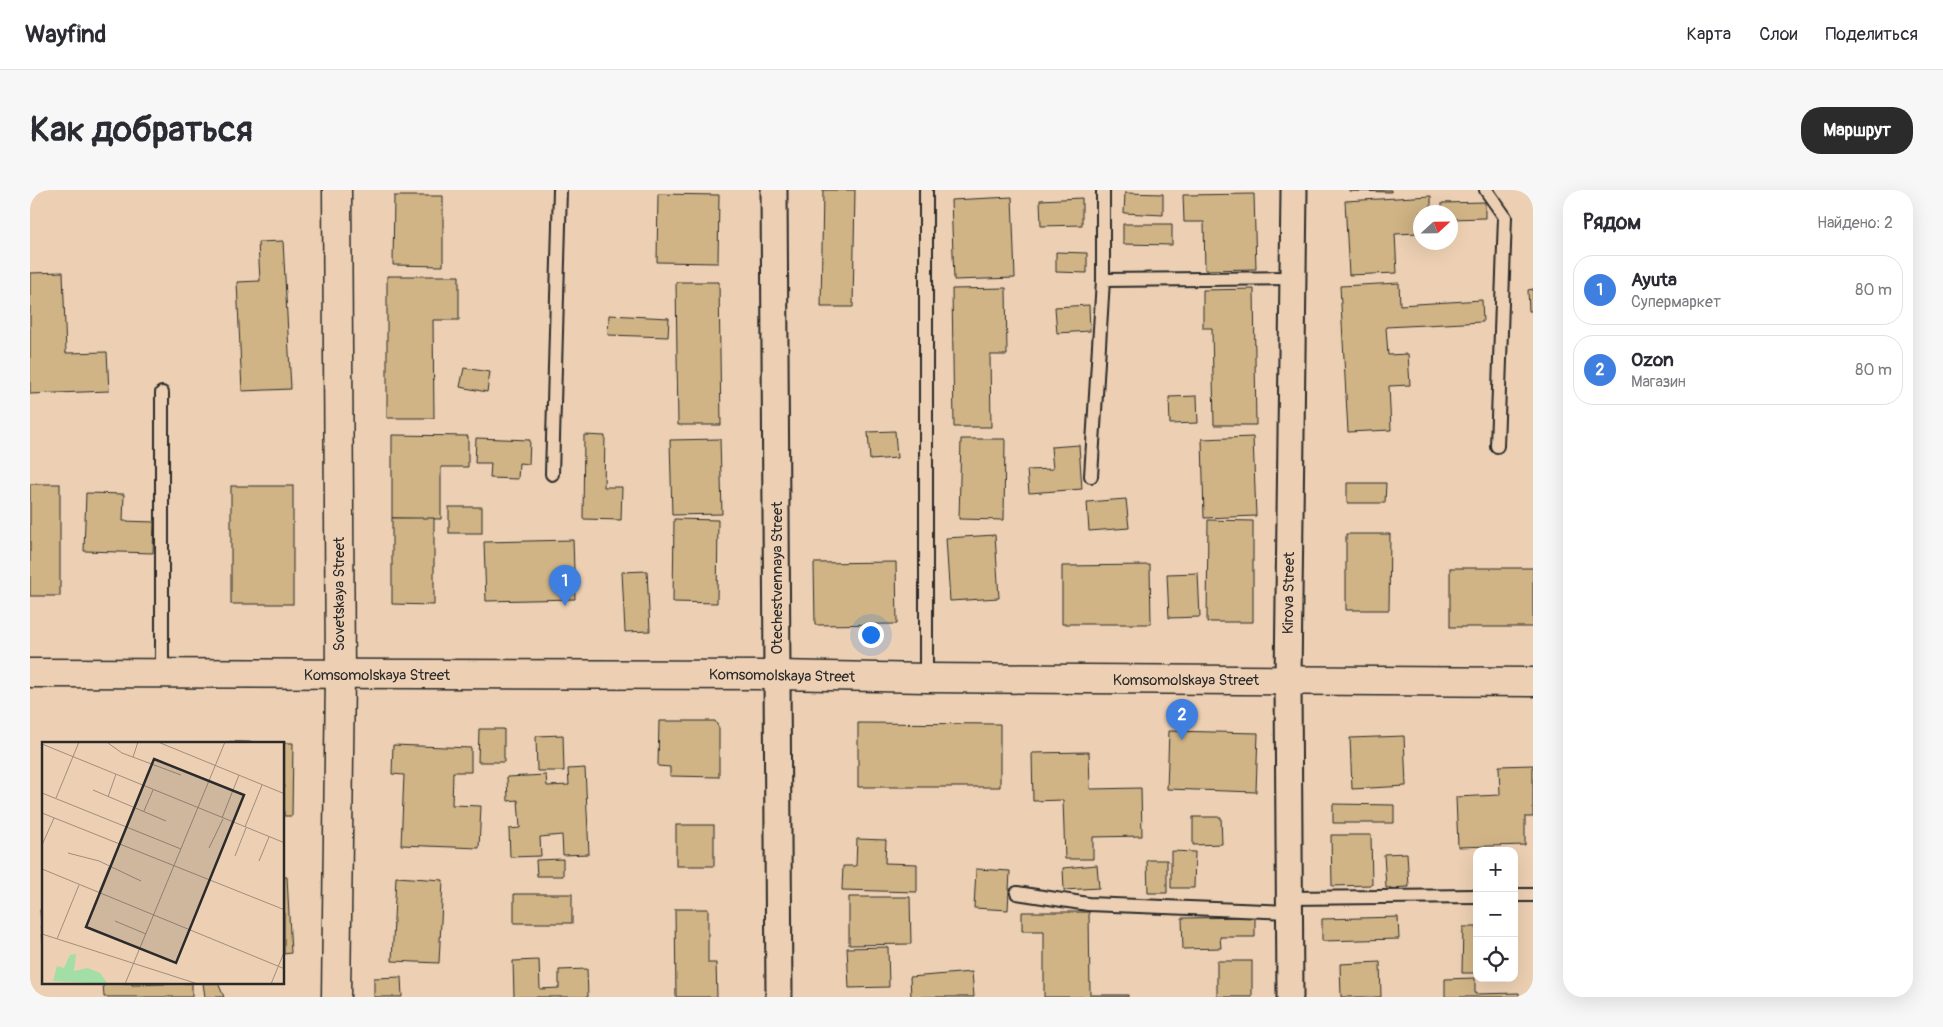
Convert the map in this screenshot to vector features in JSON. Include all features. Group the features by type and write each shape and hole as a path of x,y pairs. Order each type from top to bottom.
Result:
{"main road":[{"name":"Sovetskaya Street","path":"336,190 340,675 336,997"},
{"name":"Komsomolskaya Street","path":"30,673 778,675 926,678 1533,682"}],"street":[{"name":"Otechestvennaya Street","path":"774,190 778,675 778,997"},
{"name":"Kirova Street","path":"1290,997 1288,680 1294,190"}],"lane":[{"path":"552,474 560,190"},
{"path":"926,190 926,678"},
{"path":"1091,476 1103,280 1102,190"},
{"path":"1486,190 1506,217 1497,446"},
{"path":"1103,280 1293,278"},
{"path":"162,393 162,674"},
{"path":"1017,893 1088,904 1290,905 1473,896"},
{"path":"1518,895 1533,895"}],"building":[{"path":"823,190 855,190 853,307 821,307"},
{"path":"1391,190 1391,192 1349,191"},
{"path":"1125,193 1163,194 1163,215 1124,213"},
{"path":"658,194 719,195 718,263 657,262"},
{"path":"1254,194 1256,269 1205,270 1204,222 1184,222 1183,195"},
{"path":"394,196 443,196 443,266 393,265"},
{"path":"1431,196 1431,205 1413,205 1413,233 1395,234 1397,273 1349,275 1345,201"},
{"path":"1012,197 1015,278 954,280 951,200"},
{"path":"1082,198 1082,225 1041,226 1040,200"},
{"path":"1485,202 1485,218 1458,219 1458,205 1442,205 1442,203"},
{"path":"1123,224 1172,224 1172,245 1123,244"},
{"path":"283,241 291,389 242,391 237,282 260,281 258,242"},
{"path":"1056,252 1087,253 1087,273 1056,272"},
{"path":"63,272 66,353 107,352 109,391 30,394 30,273"},
{"path":"387,276 459,276 459,320 433,320 434,418 387,418"},
{"path":"676,282 719,282 721,425 678,425"},
{"path":"1399,283 1400,305 1482,300 1483,322 1386,327 1388,355 1408,354 1410,385 1389,386 1391,430 1348,432 1340,286"},
{"path":"1006,288 1007,355 990,355 991,427 954,427 952,289"},
{"path":"1254,289 1256,425 1214,425 1212,328 1203,328 1203,290"},
{"path":"1533,289 1533,311 1529,311 1528,290"},
{"path":"1089,305 1090,331 1057,333 1055,307"},
{"path":"609,315 669,318 668,337 608,335"},
{"path":"464,368 490,372 487,392 460,387"},
{"path":"1197,396 1198,423 1170,424 1169,397"},
{"path":"895,431 897,458 870,460 868,432"},
{"path":"392,435 468,436 468,467 441,467 441,519 392,518"},
{"path":"584,435 605,436 604,487 622,487 621,520 583,519"},
{"path":"1253,437 1256,516 1204,518 1202,439"},
{"path":"476,438 530,440 529,464 519,463 518,479 490,478 491,463 475,463"},
{"path":"720,439 722,514 672,515 670,440"},
{"path":"961,439 1005,439 1004,520 959,519"},
{"path":"1079,445 1082,489 1029,493 1027,470 1053,469 1051,447"},
{"path":"1347,483 1386,483 1385,503 1347,503"},
{"path":"30,484 60,484 60,596 30,596"},
{"path":"231,486 293,486 293,604 231,604"},
{"path":"86,493 124,494 123,521 154,522 153,553 84,551"},
{"path":"1126,499 1129,528 1089,531 1087,502"},
{"path":"449,507 482,507 482,533 449,533"},
{"path":"392,518 434,518 434,605 392,604"},
{"path":"674,519 718,520 717,603 673,602"},
{"path":"1208,520 1253,521 1253,622 1207,622"},
{"path":"1346,534 1390,534 1389,610 1346,610"},
{"path":"995,535 999,598 950,601 946,538"},
{"path":"573,540 575,599 486,601 484,542"},
{"path":"896,562 897,624 815,625 814,563"},
{"path":"1150,565 1151,624 1062,624 1062,566"},
{"path":"1450,568 1533,568 1533,627 1450,627"},
{"path":"647,571 650,631 625,632 622,572"},
{"path":"1198,573 1200,617 1169,618 1167,574"},
{"path":"659,721 715,721 719,728 719,777 670,776 670,767 658,766"},
{"path":"858,723 1000,724 1000,787 858,787"},
{"path":"479,729 504,729 504,762 478,762"},
{"path":"1169,731 1258,733 1256,792 1167,789"},
{"path":"563,735 564,771 537,771 536,736"},
{"path":"1404,736 1406,786 1352,789 1350,738"},
{"path":"285,743 293,743 292,816 285,816"},
{"path":"393,745 471,748 471,772 453,772 452,805 481,806 479,848 401,845 404,775 392,774"},
{"path":"1089,752 1090,789 1141,788 1142,836 1093,837 1093,859 1065,859 1063,800 1033,801 1032,753"},
{"path":"1533,765 1533,817 1525,817 1525,845 1458,847 1456,797 1500,795 1499,766"},
{"path":"585,768 589,854 563,855 562,835 540,837 541,856 510,857 509,829 520,828 518,800 508,801 507,777 546,775 547,786 569,785 568,769"},
{"path":"1333,804 1394,805 1394,823 1333,823"},
{"path":"1193,817 1221,817 1222,844 1193,845"},
{"path":"676,825 714,825 714,866 676,866"},
{"path":"1331,835 1371,835 1372,885 1332,886"},
{"path":"857,839 886,840 885,863 917,864 917,892 842,890 843,866 856,866"},
{"path":"1171,851 1195,852 1194,888 1171,888"},
{"path":"1407,853 1409,887 1386,888 1384,854"},
{"path":"563,859 563,876 537,876 536,860"},
{"path":"1147,860 1167,860 1167,893 1148,893"},
{"path":"1097,865 1099,888 1064,890 1063,868"},
{"path":"976,869 1010,871 1008,910 974,908"},
{"path":"285,877 287,877 291,953 285,954"},
{"path":"396,877 443,880 439,963 392,961"},
{"path":"514,894 572,894 572,923 514,923"},
{"path":"849,897 910,897 911,944 849,945"},
{"path":"675,909 708,909 708,963 716,963 717,997 676,997"},
{"path":"40,910 42,910 42,930"},
{"path":"1022,912 1089,912 1090,995 1128,995 1128,997 1044,997 1044,931 1022,931"},
{"path":"1255,917 1255,937 1220,937 1221,948 1183,949 1182,918"},
{"path":"1398,917 1399,939 1322,941 1322,919"},
{"path":"1463,927 1473,927 1473,973 1462,973"},
{"path":"888,947 889,987 849,988 847,948"},
{"path":"539,960 540,989 559,988 559,970 587,969 588,997 514,997 513,961"},
{"path":"1217,961 1252,961 1252,997 1217,997"},
{"path":"1380,962 1381,997 1341,997 1340,964"},
{"path":"972,972 974,997 911,997 910,977"},
{"path":"401,977 402,997 374,997 374,978"},
{"path":"1473,978 1475,994 1519,993 1519,997 1445,997 1445,979"},
{"path":"103,984 192,984 192,997 104,997"},
{"path":"203,984 218,984 224,997 205,997"}],"place":[{"name":"Ayuta","path":"565,606"},
{"name":"Ozon","path":"1182,740"}]}
